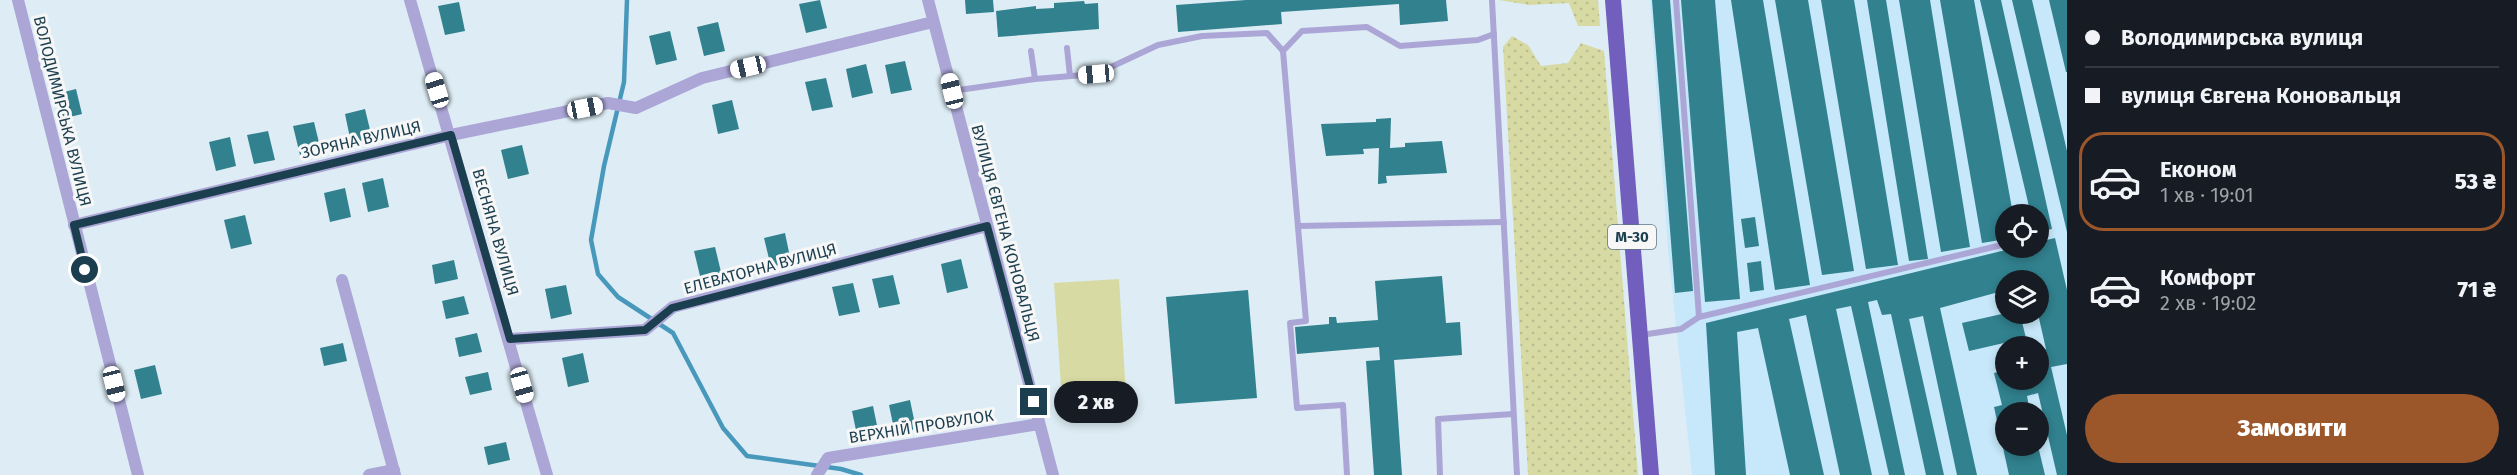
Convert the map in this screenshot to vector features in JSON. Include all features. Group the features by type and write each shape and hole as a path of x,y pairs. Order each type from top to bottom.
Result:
{"highway":[{"name":"М-30","path":"1613,0 1651,475"}],"street":[{"name":"ВОЛОДИМИРСЬКА ВУЛИЦЯ","path":"18,0 138,475"},
{"name":"ВЕСНЯНА ВУЛИЦЯ","path":"410,0 510,339 547,475"},
{"name":"ВУЛИЦЯ ЄВГЕНА КОНОВАЛЬЦЯ","path":"928,0 1053,475"},
{"name":"ЗОРЯНА ВУЛИЦЯ","path":"74,225 451,135 608,103 636,108 702,78 933,22"},
{"name":"ЕЛЕВАТОРНА ВУЛИЦЯ","path":"510,339 645,330 672,308 987,226"},
{"path":"342,280 394,473 369,475"},
{"name":"ВЕРХНІЙ ПРОВУЛОК","path":"817,475 828,458 1039,424"}],"lane":[{"path":"1492,0 1517,475"},
{"path":"1676,0 1699,317"},
{"path":"1283,51 1302,31 1367,27 1400,46 1478,40 1494,34"},
{"path":"952,91 1035,79 1096,74 1158,45 1202,36 1267,33 1283,51 1306,321 1290,322 1297,408 1343,405 1347,475"},
{"path":"1067,48 1070,76"},
{"path":"1031,51 1035,79"},
{"path":"1298,225 1504,222"},
{"path":"1640,335 1680,329 1699,317 1995,247"},
{"path":"1440,475 1438,419 1514,414"}],"shaded area":[{"path":"1650,0 2067,0 2067,475 1692,475 1668,250"}],"green space":[{"path":"1499,0 1598,0 1600,26 1578,26 1569,3 1529,5"},
{"path":"1512,36 1528,45 1541,66 1568,63 1581,43 1604,51 1638,475 1528,475 1503,47"},
{"path":"1119,279 1127,412 1063,416 1054,283"}],"building":[{"path":"820,0 827,28 806,33 799,4"},
{"path":"965,0 993,0 994,12 966,14"},
{"path":"1246,0 1446,0 1448,21 1400,25 1399,4 1281,12 1282,24 1178,32 1176,5"},
{"path":"1652,0 1670,0 1693,291 1675,293"},
{"path":"1681,0 1715,0 1740,299 1705,302"},
{"path":"1731,0 1763,0 1810,285 1775,290"},
{"path":"1775,0 1808,0 1854,271 1822,275"},
{"path":"1821,0 1854,0 1898,265 1866,269"},
{"path":"1867,0 1886,0 1928,259 1909,261"},
{"path":"1899,0 1930,0 1970,247 1941,252"},
{"path":"1940,0 1974,0 2011,204 1995,204 1995,241 1982,243"},
{"path":"1980,0 2001,0 2046,204 2028,204"},
{"path":"2012,0 2032,0 2067,151 2067,232"},
{"path":"2049,0 2067,0 2067,72 2066,72"},
{"path":"1084,1 1085,4 1098,3 1099,29 998,37 996,11 1036,6 1036,9 1054,8 1054,3"},
{"path":"459,2 465,31 445,35 438,6"},
{"path":"718,22 725,51 704,56 697,27"},
{"path":"670,31 677,60 656,65 649,36"},
{"path":"905,61 912,90 891,94 885,65"},
{"path":"866,64 873,93 852,98 846,69"},
{"path":"826,78 833,107 812,111 805,82"},
{"path":"76,89 82,114 62,119 56,94"},
{"path":"732,100 739,129 718,134 712,105"},
{"path":"365,109 372,138 351,143 345,114"},
{"path":"1391,118 1390,148 1405,147 1405,143 1442,141 1447,173 1386,176 1387,183 1378,184 1379,148 1363,149 1364,154 1326,156 1321,124 1376,122 1376,119"},
{"path":"314,122 321,151 300,155 293,126"},
{"path":"268,131 275,160 254,164 247,135"},
{"path":"230,137 236,166 216,171 209,142"},
{"path":"522,145 529,174 508,179 501,150"},
{"path":"383,178 389,207 368,212 362,183"},
{"path":"345,188 351,217 330,222 324,193"},
{"path":"245,215 252,244 231,249 224,220"},
{"path":"1755,217 1759,246 1745,248 1741,219"},
{"path":"785,233 791,262 771,267 764,238"},
{"path":"2055,238 2067,290 2067,364 2051,367 2067,435 2067,475 2057,475 2049,440 2049,402 2040,402 2038,393 2027,396 2028,402 2001,402 1998,390 2049,390 2049,336 2043,336 2040,324 2049,324 2049,270 1995,270 1995,293 1940,308 1977,475 1957,475 1923,316 1909,319 1944,475 1926,475 1891,314 1882,315 1877,300 1868,302 1905,475 1889,475 1851,306 1836,309 1872,475 1840,475 1806,315 1789,319 1824,475 1790,475 1758,328 1737,332 1746,475 1715,475 1706,323 1995,253 1995,258 2049,258 2049,239"},
{"path":"715,247 722,276 701,280 694,251"},
{"path":"961,259 968,288 947,293 941,264"},
{"path":"454,260 458,279 435,284 432,265"},
{"path":"1761,261 1764,290 1750,292 1747,263"},
{"path":"893,275 900,304 879,308 872,279"},
{"path":"1442,276 1446,323 1460,322 1462,355 1394,360 1402,475 1374,475 1366,361 1380,360 1379,347 1297,354 1295,327 1329,324 1329,317 1336,317 1337,323 1378,320 1375,281"},
{"path":"853,283 860,312 839,316 832,287"},
{"path":"566,285 572,314 551,319 545,289"},
{"path":"1248,290 1257,398 1175,404 1166,297"},
{"path":"464,296 469,314 446,319 442,301"},
{"path":"1995,316 1995,324 2022,324 2026,336 1995,336 1995,345 1969,351 1962,323"},
{"path":"477,333 482,352 459,357 455,338"},
{"path":"343,343 347,361 324,366 320,348"},
{"path":"583,353 589,382 568,387 562,358"},
{"path":"155,365 162,394 141,399 134,370"},
{"path":"488,372 492,390 470,395 465,377"},
{"path":"910,400 916,429 895,434 889,405"},
{"path":"873,406 879,435 858,440 852,411"},
{"path":"506,442 510,460 488,465 484,447"},
{"path":"2005,456 2040,456 2045,475 2009,475"}],"waterway":[{"path":"627,0 624,82 604,166 591,240 598,274 618,297 673,333 723,428 747,456 841,469 861,475"}],"route":[{"path":"85,270 74,225 451,135 510,339 645,330 672,308 987,226 1034,402"}]}
